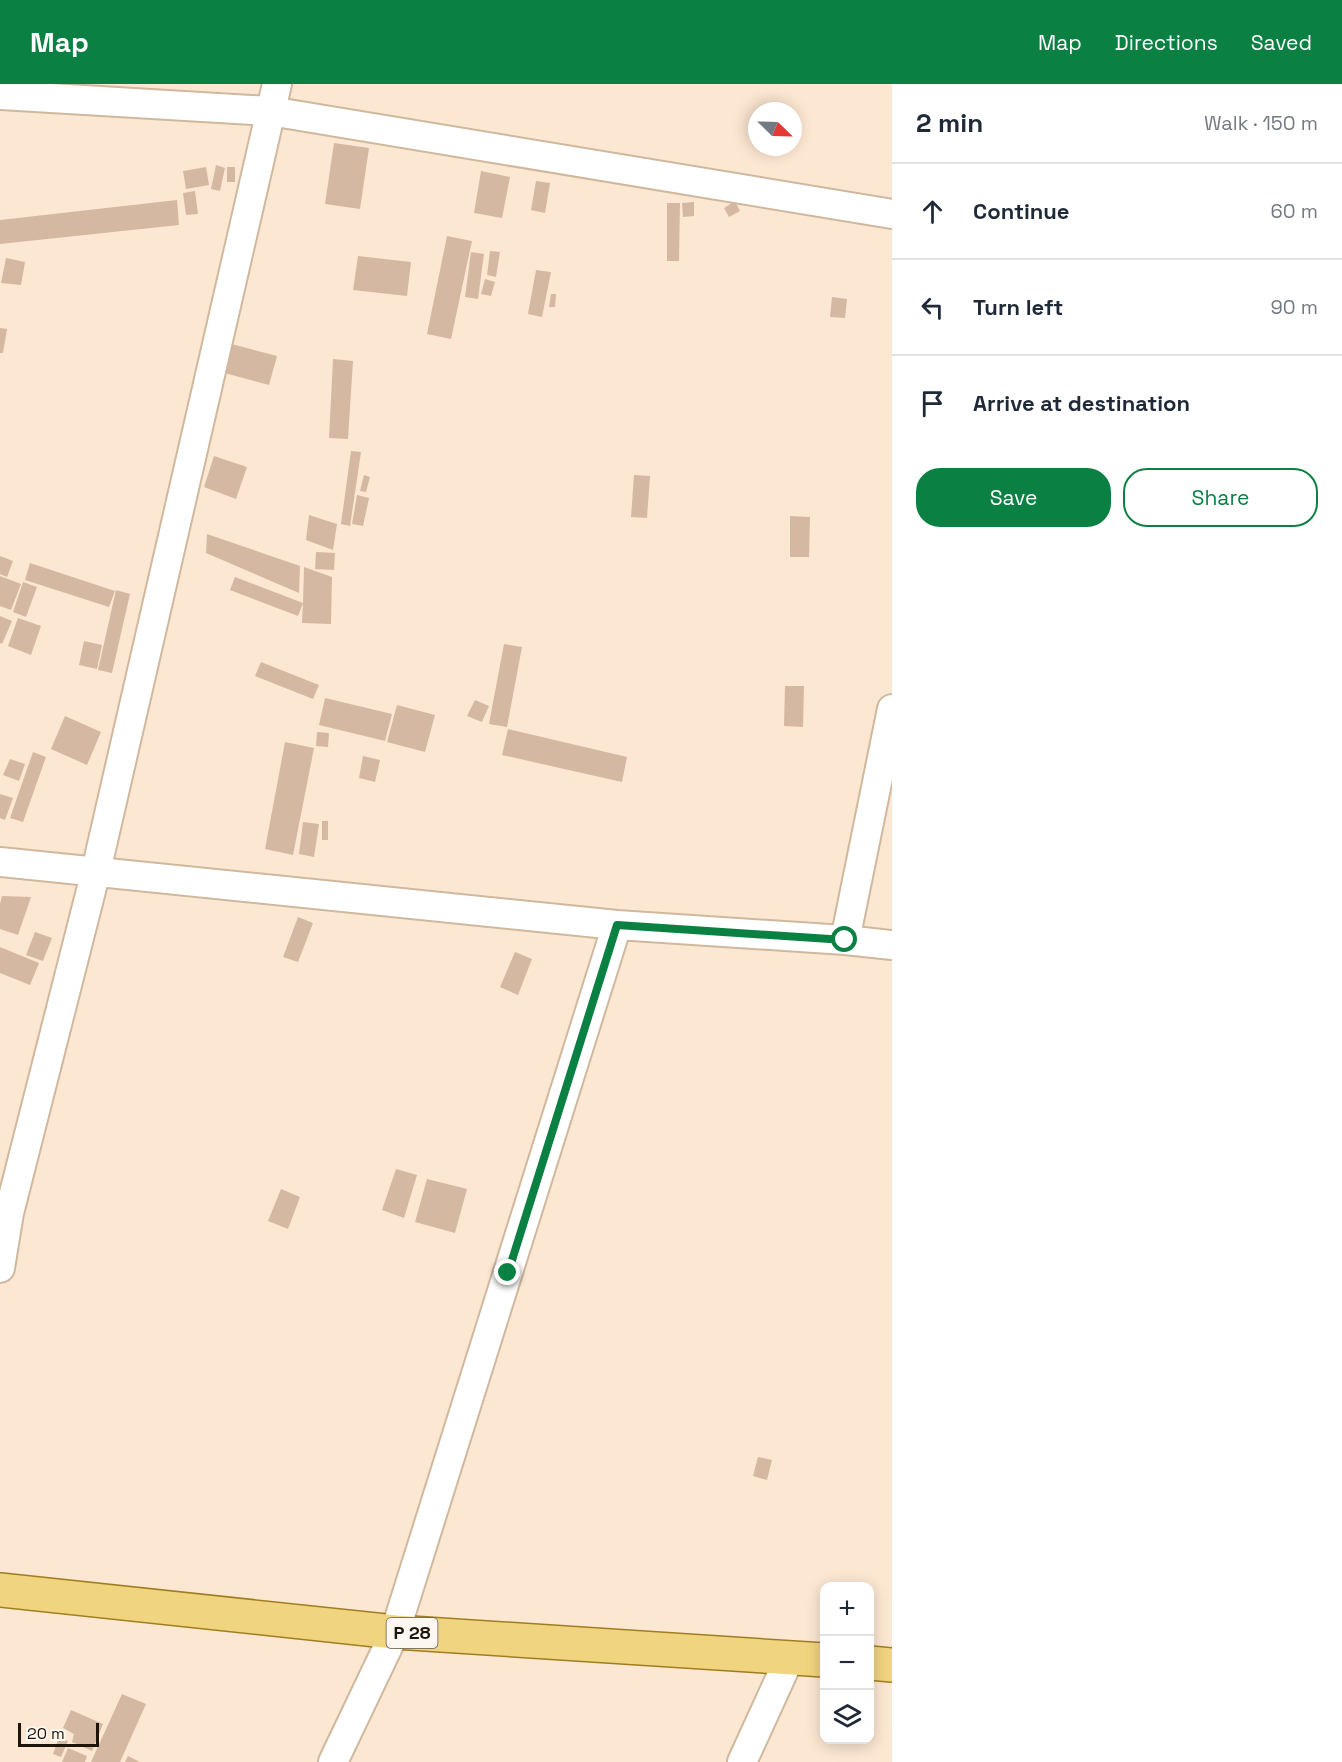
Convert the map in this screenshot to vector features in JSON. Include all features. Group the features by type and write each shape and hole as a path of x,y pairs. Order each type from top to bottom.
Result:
{"main road":[{"name":"P 28","path":"0,1590 395,1632 820,1660"},
{"path":"874,1663 892,1665"}],"street":[{"path":"0,94 273,97 892,214"},
{"path":"0,1268 9,1213 96,871 273,97"},
{"path":"845,940 892,709"},
{"path":"0,862 617,925 892,945"},
{"path":"333,1762 395,1632 617,925"},
{"path":"742,1762 790,1657"}],"building":[{"path":"334,143 369,148 360,209 325,204"},
{"path":"216,165 225,168 220,191 211,189"},
{"path":"206,167 209,185 186,189 183,171"},
{"path":"227,167 235,167 235,182 227,182"},
{"path":"481,171 510,177 502,218 474,213"},
{"path":"536,181 550,183 545,213 531,210"},
{"path":"195,191 198,214 186,215 183,193"},
{"path":"177,200 179,225 0,244 0,220"},
{"path":"735,201 740,211 729,217 724,208"},
{"path":"694,202 694,216 683,217 682,203"},
{"path":"667,203 680,203 679,261 667,261"},
{"path":"447,236 472,241 451,339 427,334"},
{"path":"490,251 500,252 496,277 487,275"},
{"path":"471,252 484,254 478,299 465,297"},
{"path":"358,256 411,262 407,296 353,290"},
{"path":"6,258 25,262 21,285 1,283"},
{"path":"536,270 551,272 542,317 528,314"},
{"path":"485,279 495,282 491,296 481,294"},
{"path":"551,294 556,294 555,307 549,307"},
{"path":"832,297 847,299 845,318 830,317"},
{"path":"0,328 7,329 3,353 0,353"},
{"path":"228,343 277,356 269,385 221,372"},
{"path":"333,359 353,361 348,439 329,438"},
{"path":"351,451 361,452 350,526 341,524"},
{"path":"214,456 247,467 236,499 204,487"},
{"path":"364,475 370,477 366,492 360,491"},
{"path":"634,475 650,476 647,518 631,517"},
{"path":"357,495 369,498 363,526 352,524"},
{"path":"309,515 337,524 333,550 306,540"},
{"path":"790,516 810,517 809,557 790,557"},
{"path":"207,534 300,566 299,593 206,553"},
{"path":"316,552 335,553 334,570 315,569"},
{"path":"0,556 13,561 7,577 0,574"},
{"path":"30,563 115,591 109,607 25,580"},
{"path":"304,567 332,577 331,624 302,623"},
{"path":"0,576 21,584 11,610 0,606"},
{"path":"235,577 303,603 298,616 230,590"},
{"path":"23,582 37,587 26,617 13,612"},
{"path":"116,590 130,594 112,673 98,670"},
{"path":"0,616 12,621 2,644 0,643"},
{"path":"18,618 41,626 31,655 8,646"},
{"path":"84,641 102,645 97,669 79,665"},
{"path":"504,644 522,647 507,727 489,724"},
{"path":"261,662 319,685 313,699 255,676"},
{"path":"785,686 804,686 803,727 784,726"},
{"path":"325,698 392,714 385,741 319,725"},
{"path":"475,700 489,706 482,722 467,716"},
{"path":"397,705 435,715 425,752 387,742"},
{"path":"65,716 101,732 87,765 51,749"},
{"path":"508,729 627,757 622,782 502,755"},
{"path":"317,732 329,733 328,747 316,746"},
{"path":"285,742 314,748 293,855 265,849"},
{"path":"33,752 46,757 23,822 10,818"},
{"path":"363,756 380,760 375,782 359,778"},
{"path":"10,759 25,764 19,781 3,775"},
{"path":"0,794 13,798 5,820 0,818"},
{"path":"322,821 328,821 328,840 322,840"},
{"path":"303,822 319,824 314,857 299,854"},
{"path":"2,896 31,897 18,935 0,929"},
{"path":"298,917 313,923 298,962 283,957"},
{"path":"35,932 52,938 43,961 26,955"},
{"path":"0,947 39,963 30,985 0,973"},
{"path":"515,952 532,959 518,995 500,987"},
{"path":"396,1169 417,1175 404,1218 382,1210"},
{"path":"427,1179 467,1189 455,1233 415,1222"},
{"path":"281,1189 300,1197 288,1229 268,1221"},
{"path":"758,1457 772,1460 767,1480 753,1476"},
{"path":"122,1694 146,1704 120,1762 91,1762"},
{"path":"71,1710 103,1724 92,1751 72,1742 74,1734 63,1728"},
{"path":"59,1737 68,1741 61,1757 53,1754"},
{"path":"68,1748 87,1756 85,1762 62,1762"},
{"path":"128,1756 140,1762 125,1762"}],"route":[{"path":"508,1273 617,925 845,940"}]}
